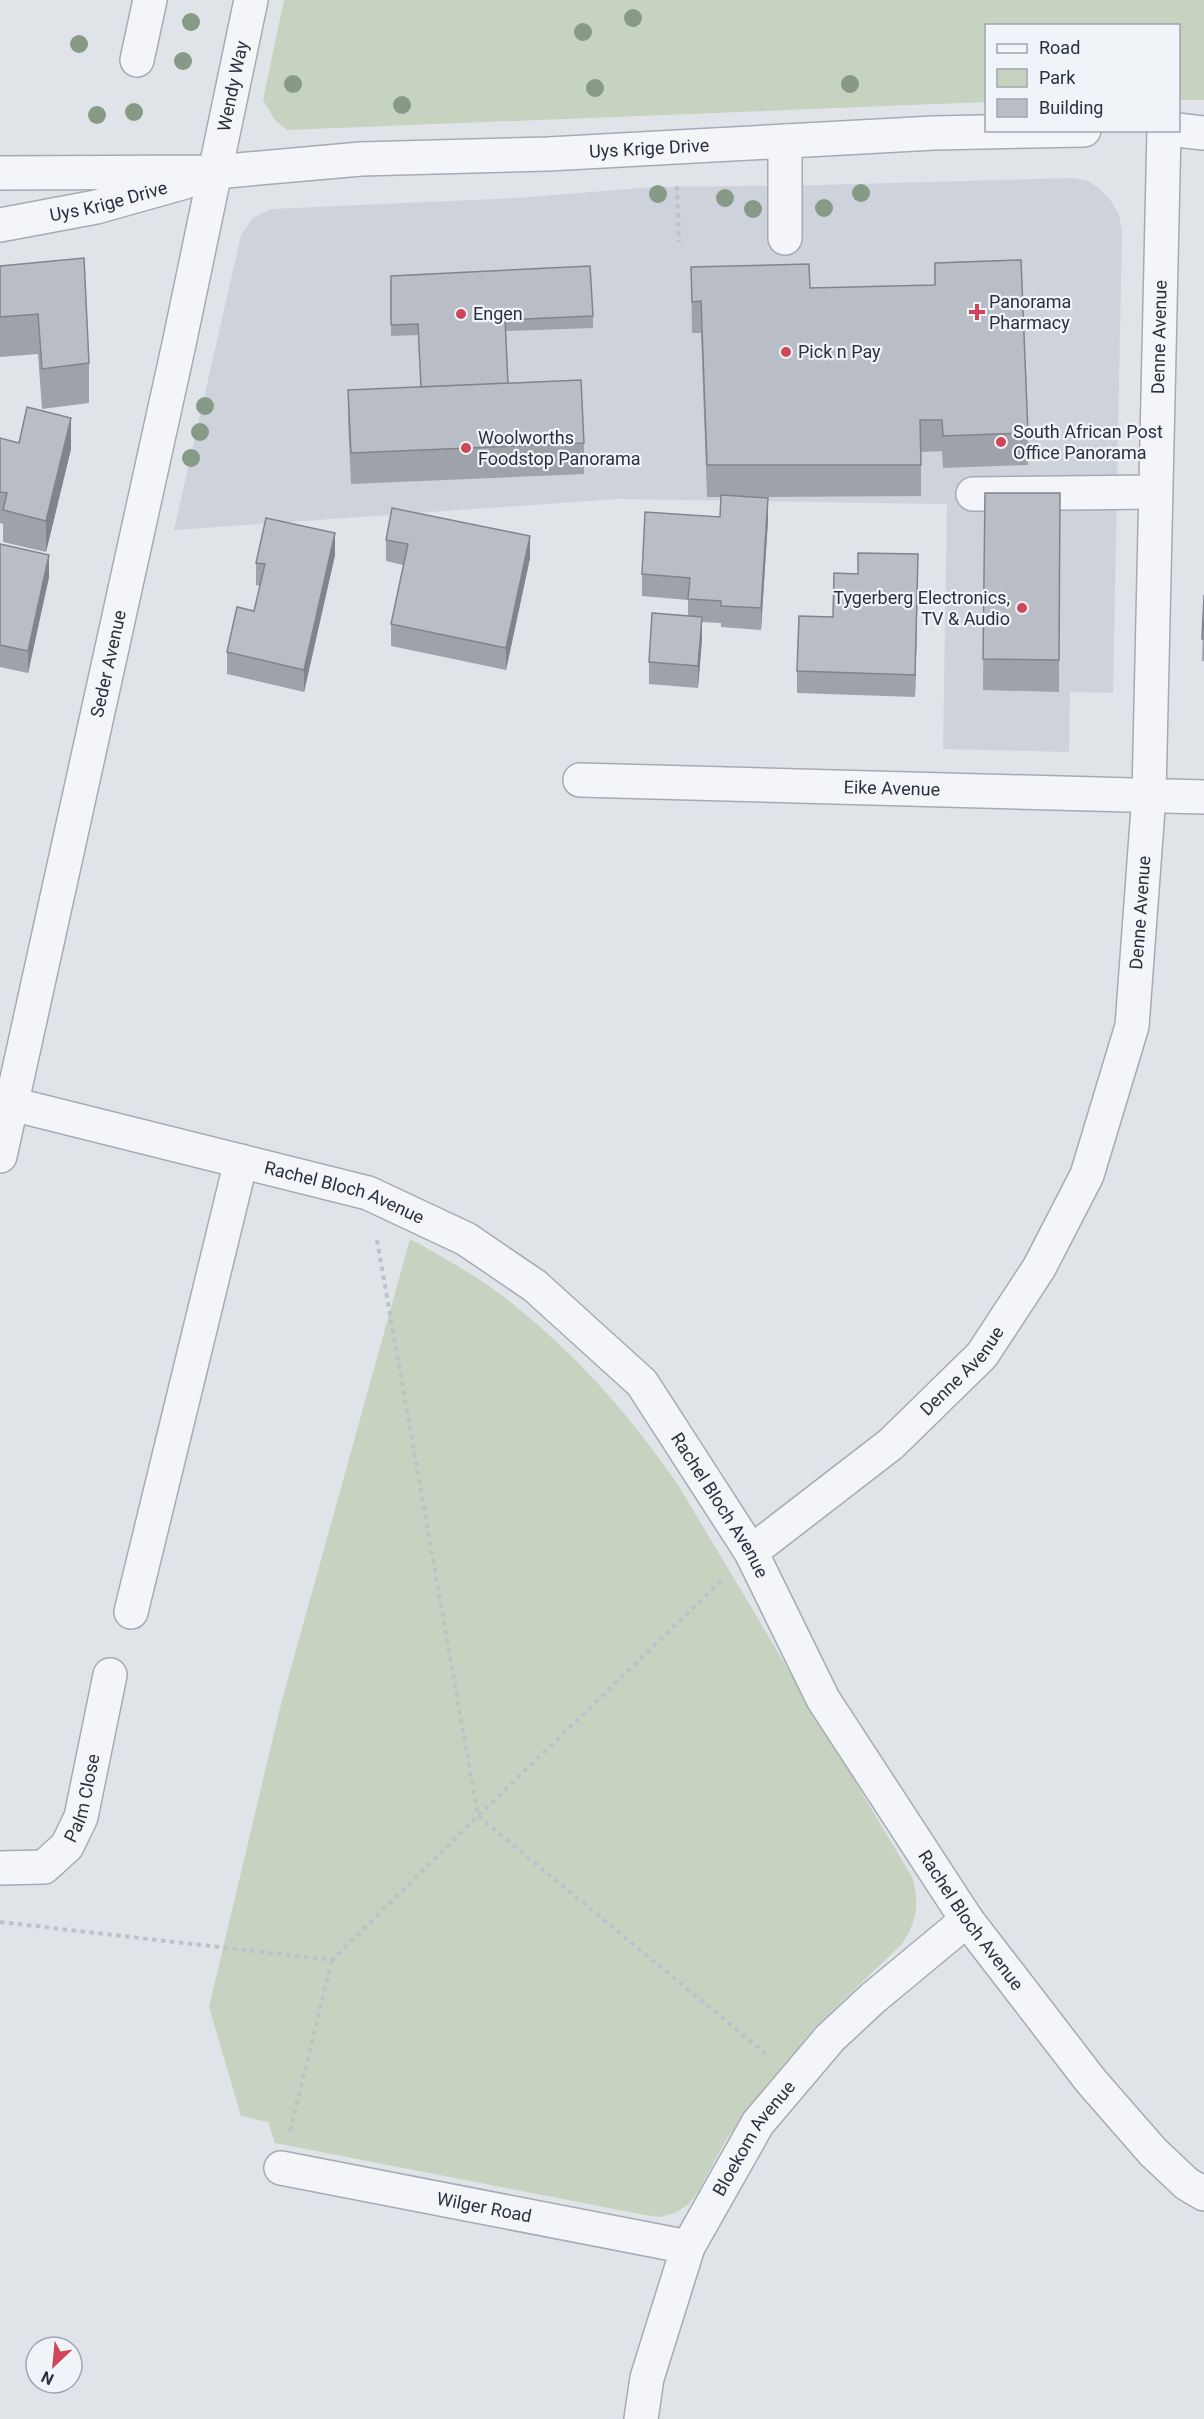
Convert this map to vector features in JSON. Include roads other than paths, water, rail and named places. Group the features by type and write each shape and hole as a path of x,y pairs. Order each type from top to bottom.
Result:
{"street":[{"path":"137,60 150,0"},
{"name":"Wendy Way","path":"215,172 251,0"},
{"path":"1180,130 1204,133"},
{"name":"Uys Krige Drive","path":"0,174 215,172 361,159 571,153 985,132"},
{"name":"Denne Avenue","path":"751,1552 891,1444 982,1355 1040,1268 1087,1175 1132,1026 1149,795 1164,132"},
{"path":"785,238 786,141"},
{"name":"Uys Krige Drive","path":"0,225 130,199 215,172"},
{"name":"Seder Avenue","path":"0,1156 215,172"},
{"path":"973,494 1155,492"},
{"name":"Eike Avenue","path":"580,780 1204,797"},
{"name":"Rachel Bloch Avenue","path":"12,1104 368,1193 466,1239 535,1286 642,1383 751,1552 823,1699 966,1920 1107,2098 1161,2160 1187,2184 1204,2194"},
{"path":"131,1612 241,1161"},
{"name":"Palm Close","path":"0,1868 44,1867 67,1846 81,1817 110,1675"},
{"name":"Bloekom Avenue","path":"640,2419 647,2378 688,2247 758,2123 794,2077 830,2038 864,2006 966,1920"},
{"name":"Wilger Road","path":"281,2168 688,2247"}],"place":[{"name":"Panorama Pharmacy","path":"977,312"},
{"name":"Engen","path":"461,314"},
{"name":"Pick n Pay","path":"786,352"},
{"name":"South African Post Office Panorama","path":"1001,442"},
{"name":"Woolworths Foodstop Panorama","path":"466,448"},
{"name":"Tygerberg Electronics, TV & Audio","path":"1022,608"}]}
